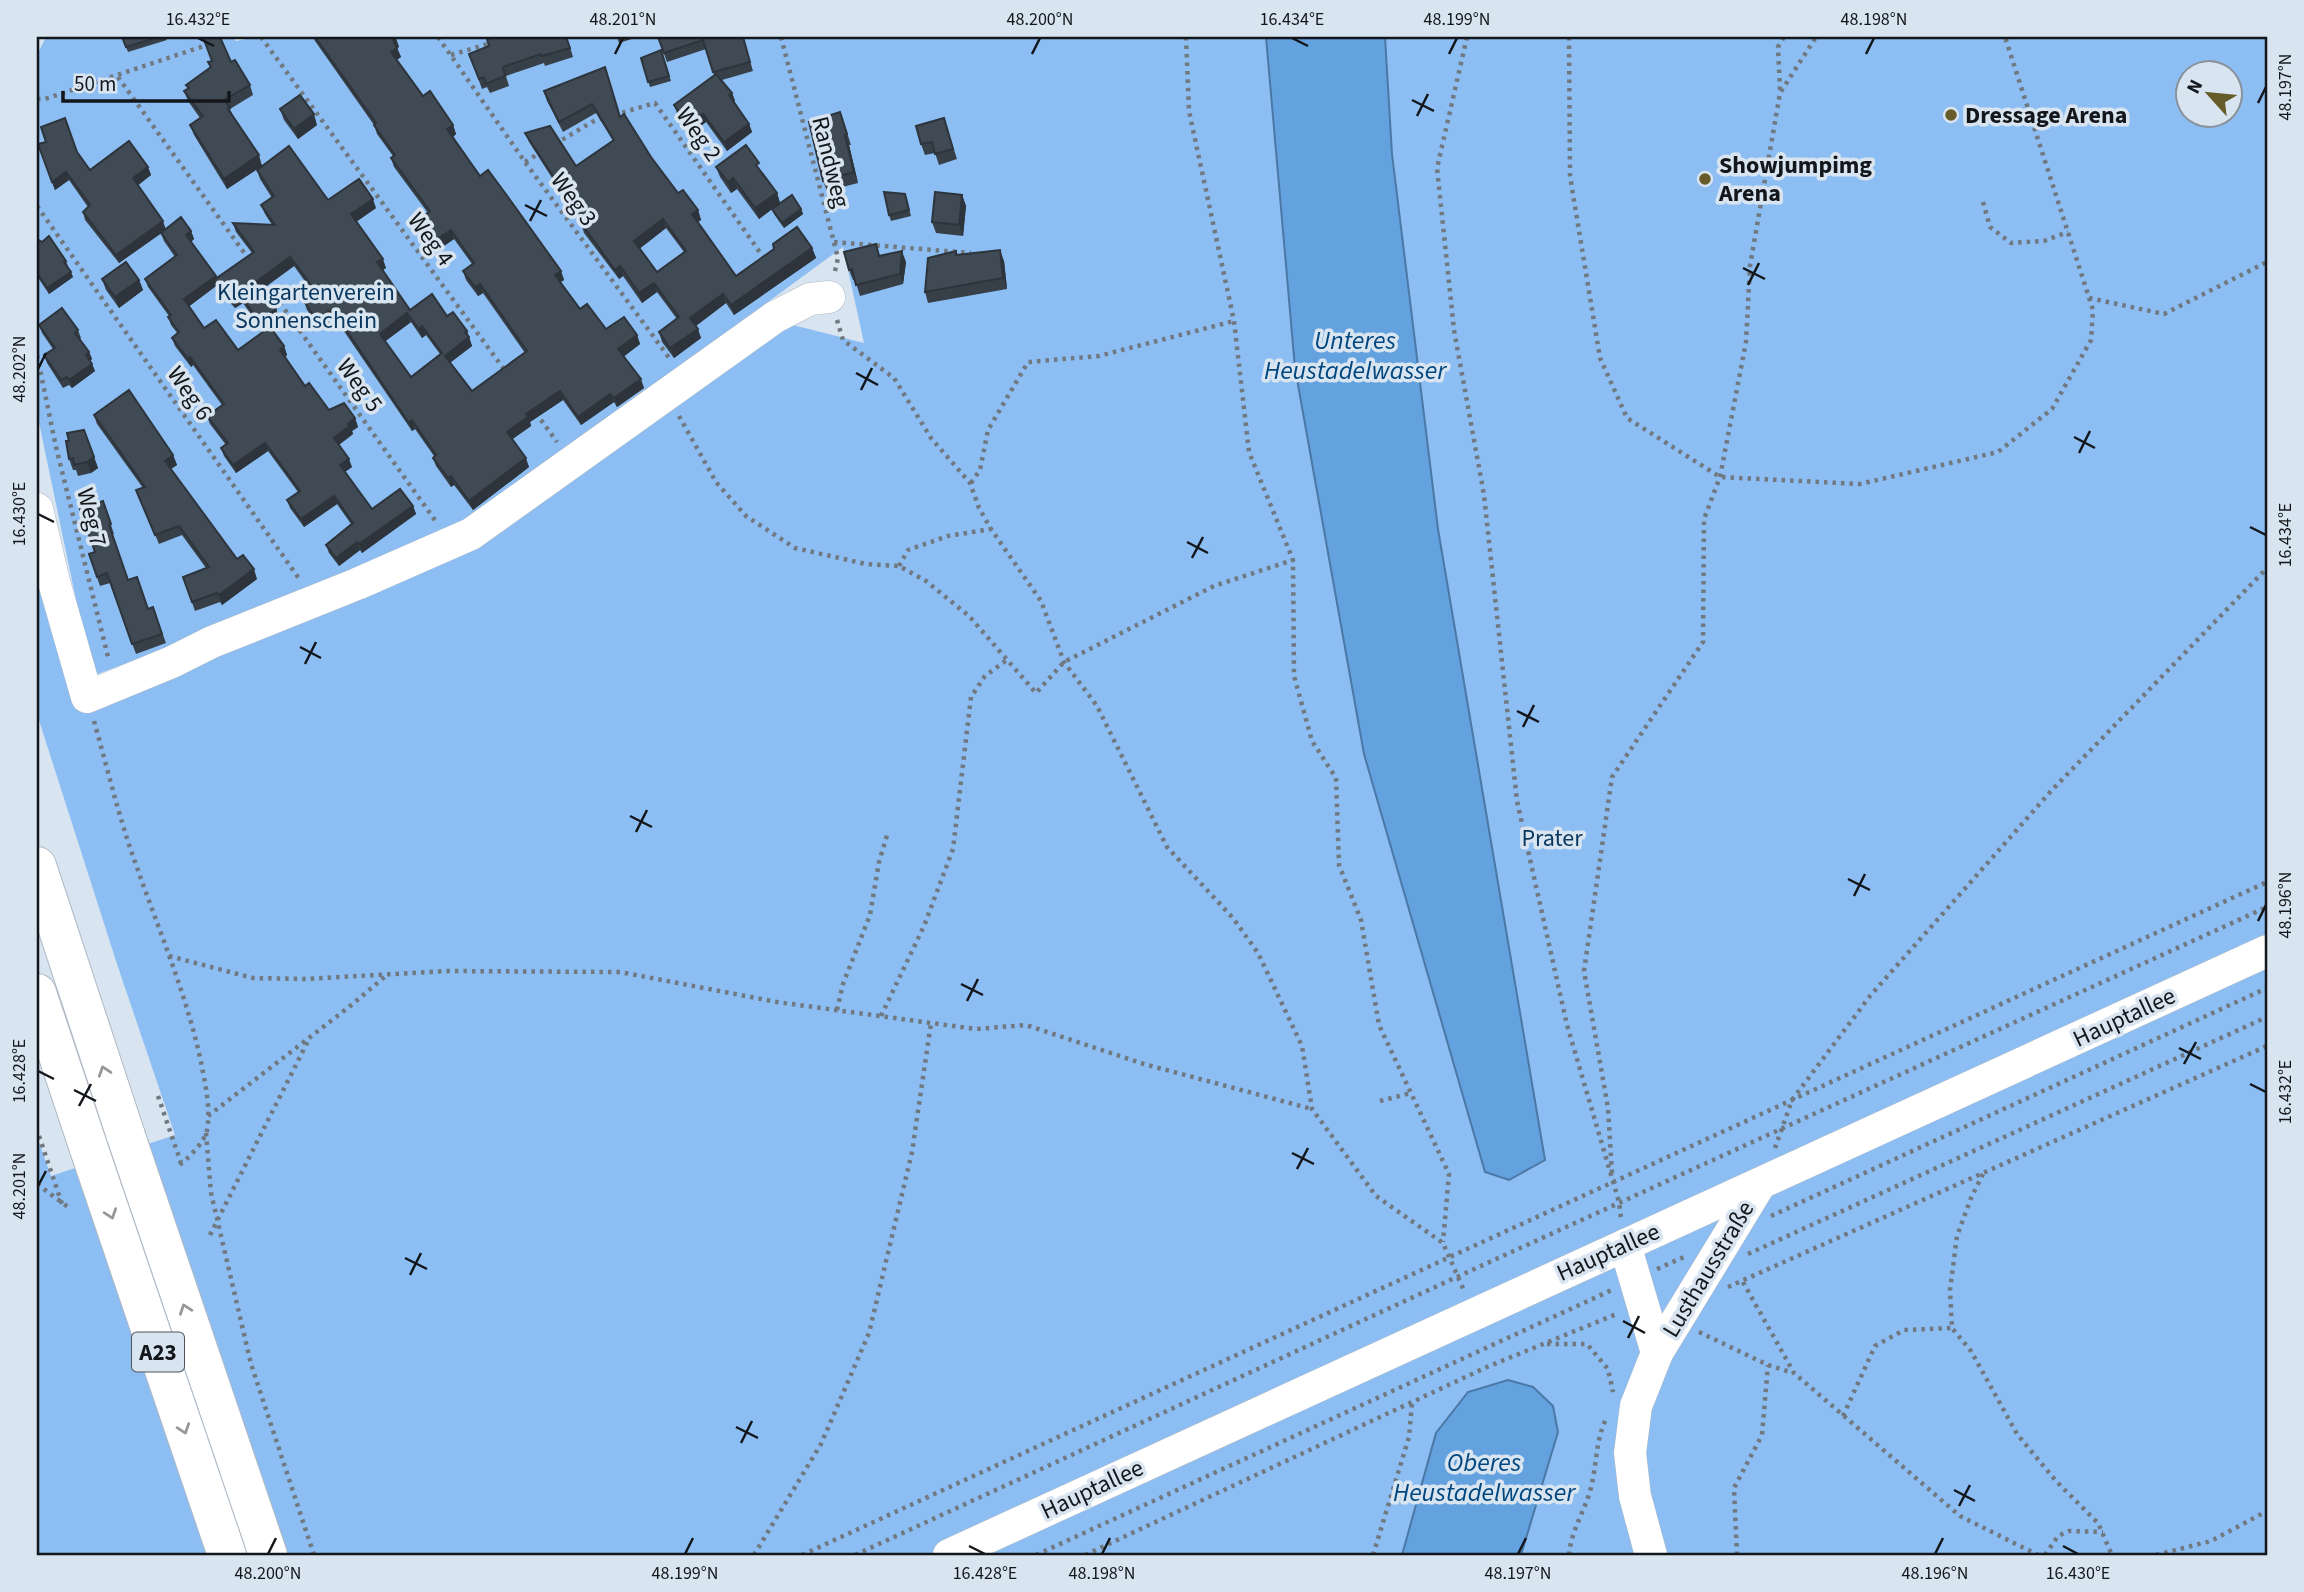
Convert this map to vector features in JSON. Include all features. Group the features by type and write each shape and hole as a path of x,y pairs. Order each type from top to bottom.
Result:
{"highway":[{"name":"A23","path":"37,866 268,1555"},
{"name":"A23","path":"37,993 227,1555"}],"street":[{"path":"37,509 54,582 98,692 471,534 775,317 810,299 829,297"},
{"name":"Hauptallee","path":"949,1555 2267,951"},
{"name":"Lusthausstraße","path":"1651,1555 1635,1496 1630,1453 1636,1406 1657,1353 1760,1184"},
{"name":"Lusthausstraße","path":"1625,1245 1657,1353"}],"path":[{"name":"Weg 4","path":"261,37 507,373"},
{"name":"Weg 3","path":"438,37 676,387 716,482 746,516 795,548 866,564 899,566"},
{"name":"Randweg","path":"781,37 838,258 829,297"},
{"path":"1186,37 1189,111 1234,321 1249,452 1293,560 1294,676 1312,741 1336,778 1339,865 1360,919 1379,1025 1450,1174 1443,1243"},
{"path":"1467,37 1437,168 1454,330 1484,495 1517,801 1567,1025 1619,1202 1625,1245"},
{"path":"1569,37 1570,176 1600,358 1627,418 1720,477 1860,484 1998,452 2052,409 2091,340 2093,310 2005,37"},
{"path":"1612,1181 1608,1108 1584,971 1612,777 1703,642 1704,519 1720,477 1746,342 1750,266 1780,93 1778,47 1784,37"},
{"path":"1780,93 1816,37"},
{"path":"37,99 45,100 219,40"},
{"path":"451,55 499,40"},
{"path":"118,76 256,270"},
{"name":"Weg 2","path":"525,162 592,121 655,103 797,304"},
{"path":"1983,201 1990,227 2011,243 2044,241 2068,232"},
{"name":"Weg 6","path":"37,206 315,600"},
{"path":"37,220 40,212"},
{"path":"834,242 971,253"},
{"path":"2089,298 2164,314 2267,262"},
{"name":"Weg 5","path":"264,281 451,543"},
{"path":"829,297 843,340 894,378 931,438 970,483 979,508 991,529 1041,601 1064,662 1097,706 1167,847 1233,918 1258,953 1302,1046 1312,1109 1376,1196 1443,1243 1473,1313"},
{"path":"970,483 980,470 988,430 1028,362 1099,356 1234,321"},
{"name":"Weg 7","path":"37,355 56,447 109,655 98,692 133,857 169,956 195,1038 205,1084 208,1168 217,1221 251,1364 314,1555"},
{"path":"531,407 572,463"},
{"path":"991,529 948,536 908,551 899,566 926,581 969,616 1036,693 1064,662 1214,586 1293,560"},
{"path":"1760,1184 1792,1100 1870,996 2052,790 2267,568"},
{"path":"881,1016 925,926 953,849 971,697 985,676 1008,659"},
{"path":"837,1010 843,984 870,915 879,862 888,832"},
{"path":"802,1555 2267,882"},
{"path":"855,1555 1619,1202 2267,907"},
{"path":"169,956 253,978 306,979 446,971 620,972 777,1002 976,1029 1026,1025 1144,1064 1312,1109"},
{"path":"208,1116 388,974"},
{"path":"754,1555 821,1444 869,1333 912,1152 931,1023"},
{"path":"209,1235 310,1037"},
{"path":"1692,1294 1724,1289 1743,1282 2267,1046"},
{"path":"1380,1101 1411,1093"},
{"path":"159,1096 179,1165 206,1133"},
{"path":"39,1136 62,1204"},
{"path":"1984,1174 1971,1198 1957,1236 1950,1290 1952,1328 1971,1351 2017,1434 2103,1532 2112,1555"},
{"path":"37,1184 68,1208"},
{"path":"1743,1282 1794,1373 1960,1516 2038,1555"},
{"path":"1843,1416 1875,1346 1903,1330 1952,1328"},
{"path":"1699,1332 1768,1365 1794,1373"},
{"path":"1544,1344 1587,1344 1608,1369 1615,1399"},
{"path":"1737,1555 1734,1488 1762,1435 1768,1365"},
{"path":"1373,1555 1409,1437 1412,1403"},
{"path":"2156,1555 2211,1541 2267,1511"},
{"path":"2045,1555 2058,1536 2069,1531 2103,1532"}],"green space":[{"name":"Prater","path":"46,37 233,37 236,41 255,37 2267,37 2267,1555 37,1555 37,1137 51,1176 175,1135 37,714 37,549 84,712 496,528 785,323 864,343 843,247 444,539 305,597 92,676 37,413 37,55"}],"water":[{"name":"Unteres Heustadelwasser","path":"1266,37 1385,37 1392,154 1438,529 1545,1160 1509,1180 1485,1172 1364,754 1295,368"},
{"name":"Oberes Heustadelwasser","path":"1508,1380 1533,1387 1553,1406 1558,1432 1521,1555 1402,1555 1436,1433 1468,1392"}],"building":[{"path":"122,37 159,37 126,47"},
{"path":"203,37 220,37 231,62 235,60 250,85 224,100 259,155 224,179 190,125 203,116 184,91 189,88 186,85 211,67 208,62 212,61"},
{"path":"315,37 395,37 393,40 397,48 391,52 423,96 430,91 453,125 447,129 480,176 488,170 508,197 561,271 555,275 580,309 587,304 606,329 624,317 637,335 618,349 641,379 614,398 610,394 578,417 560,391 526,414 528,417 507,432 526,458 469,501 451,476 448,478 433,458 436,455 412,420 409,423 332,309 321,317 314,316 304,301 314,289 290,257 256,282 276,309 259,321 239,294 232,299 214,280 254,252 233,223 275,225 261,205 274,196 257,170 289,146 328,200 359,179 373,199 351,214 383,259 377,262 410,310 432,294 447,316 453,312 467,331 465,332 469,337 445,356 472,391 527,351 480,284 475,287 463,271 474,263 451,230 437,239 422,218 430,211 391,158 395,155 374,125 376,123","holes":["407,313 419,329 422,326 442,353 411,377 380,334"]},
{"path":"566,37 570,48 542,56 541,54 503,67 505,76 486,84 484,77 479,79 469,54 489,46 487,39"},
{"path":"658,37 743,37 750,62 713,72 703,40 664,53"},
{"path":"661,50 669,76 648,82 641,58"},
{"path":"605,67 620,117 624,114 678,193 683,190 698,210 692,214 736,276 774,249 773,244 797,227 812,248 731,305 723,294 690,318 698,329 670,348 659,332 679,317 654,283 639,293 620,266 615,270 581,223 583,222 525,133 550,126 576,166 614,140 592,104 559,122 544,91","holes":["663,219 686,251 657,272 634,241"]},
{"path":"716,74 732,93 729,95 749,124 724,142 703,114 688,125 674,105"},
{"path":"300,95 314,114 294,129 280,109"},
{"path":"840,112 854,172 823,181 809,122"},
{"path":"65,118 77,152 90,170 129,141 148,167 133,178 163,221 116,255 83,212 90,205 66,172 52,182 38,144 46,142 41,127"},
{"path":"944,118 953,149 935,154 932,142 921,144 916,126"},
{"path":"746,145 759,163 756,165 777,193 755,208 733,178 728,182 716,167"},
{"path":"884,192 905,194 909,210 889,215"},
{"path":"935,192 962,195 959,225 932,222"},
{"path":"792,195 801,209 782,223 772,209"},
{"path":"181,217 191,231 186,235 216,276 184,299 204,328 216,320 238,350 270,327 284,346 280,350 305,386 309,383 329,410 344,403 355,418 348,424 350,426 334,438 349,459 340,465 372,509 400,489 413,506 336,558 326,545 353,523 334,496 301,519 287,500 300,491 265,443 233,465 221,448 228,443 207,416 224,404 190,357 188,359 172,338 179,332 168,317 171,315 145,279 177,255 161,233"},
{"path":"49,236 71,272 47,288 37,273 37,239 42,242"},
{"path":"876,244 879,256 902,251 900,274 856,285 844,252"},
{"path":"1000,250 1003,278 925,292 928,258 956,251 956,255"},
{"path":"126,262 139,280 115,297 102,279"},
{"path":"62,308 78,330 75,333 89,352 86,355 92,364 69,380 67,377 61,380 44,355 55,348 39,325"},
{"path":"129,390 173,455 165,461 237,559 243,555 254,569 219,595 217,593 192,602 183,577 209,567 179,526 155,535 136,490 145,487 94,415"},
{"path":"84,430 94,457 74,465 73,458 69,459 67,433"},
{"path":"103,501 128,580 137,577 148,609 153,607 162,634 132,644 107,573 97,577 89,554 95,552 80,509"}],"place":[{"name":"Dressage Arena","path":"1951,115"},
{"name":"Showjumpimg Arena","path":"1705,179"}],"park label":[{"name":"Kleingartenverein Sonnenschein","path":"306,306"}]}
